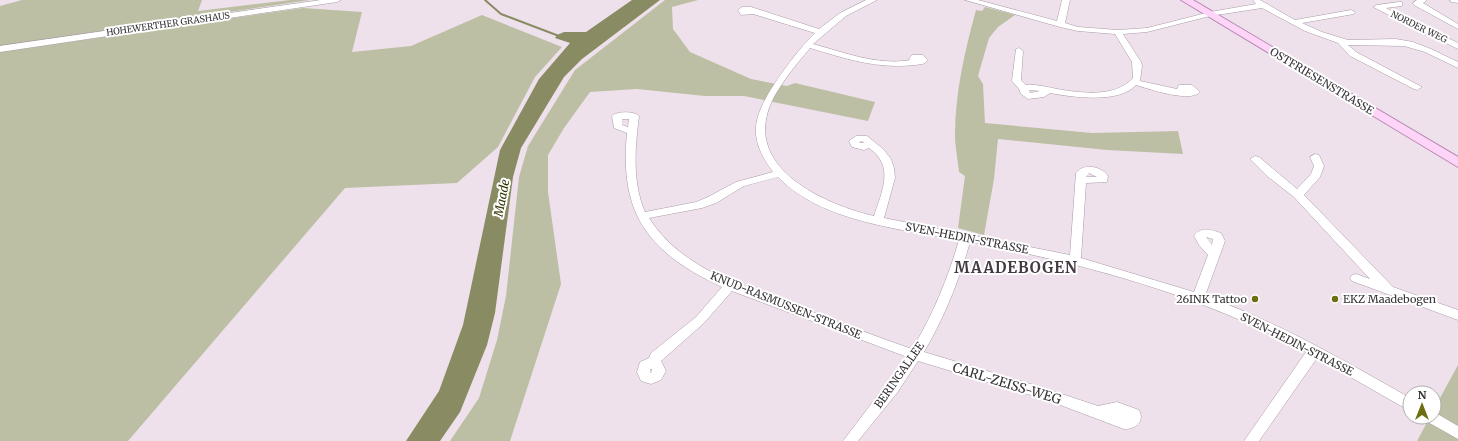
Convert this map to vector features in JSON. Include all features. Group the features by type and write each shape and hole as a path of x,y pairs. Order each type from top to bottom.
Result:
{"main road":[{"name":"OSTFRIESENSTRASSE","path":"1186,0 1458,163"}],"street":[{"name":"HOHEWERTHER GRASHAUS","path":"0,49 337,0"},
{"name":"SVEN-HEDIN-STRASSE","path":"872,0 849,10 820,32 807,45 782,78 763,111 761,120 762,140 767,156 780,173 792,185 841,210 878,220 1075,260 1198,298 1256,321 1314,351 1402,400"},
{"path":"970,0 1078,29 1118,32 1147,30 1210,14 1222,14 1258,2 1314,33 1342,42 1357,44 1407,43 1418,46 1458,65"},
{"path":"1060,25 1066,0"},
{"path":"1423,0 1417,3 1458,27"},
{"path":"1454,0 1458,1"},
{"name":"NORDER WEG","path":"1399,4 1377,7 1458,46"},
{"path":"752,11 820,32"},
{"path":"1295,22 1351,12"},
{"path":"1019,51 1016,81 1024,88 1024,92 1028,96 1035,97 1048,90 1069,95 1106,94 1119,91 1134,82 1137,77 1138,66 1118,32"},
{"path":"1342,42 1353,54 1417,87"},
{"path":"807,45 882,63 910,64 915,62"},
{"path":"1443,58 1458,54"},
{"path":"1134,82 1167,91 1184,93"},
{"name":"KNUD-RASMUSSEN-STRASSE","path":"632,132 632,181 636,202 642,216 657,236 688,264 730,285 857,335 915,354"},
{"path":"869,144 877,148 886,159 891,173 890,182 878,220"},
{"path":"1298,195 1316,175 1319,166 1315,157"},
{"path":"1255,159 1271,174 1298,195 1352,254 1389,290"},
{"path":"642,216 698,205 712,200 740,184 780,173"},
{"path":"1075,260 1081,180"},
{"name":"BERINGALLEE","path":"850,441 905,371 933,324 946,297 965,238"},
{"path":"1198,298 1214,254"},
{"path":"1356,278 1458,315"},
{"path":"652,364 656,357 700,320 730,285"},
{"path":"1251,441 1314,351"},
{"name":"CARL-ZEISS-WEG","path":"915,354 1099,412"},
{"path":"1442,423 1458,432"}],"shaded area":[{"path":"22,0 202,0 198,11 290,0 310,0 0,46 0,6"},
{"path":"665,0 698,0 672,7 673,29 690,52 751,79 787,86 795,83 875,102 868,121 744,96 705,96 637,89 590,92 564,128 548,155 548,192 561,284 510,441 450,441 479,398 497,340 506,296 519,177 528,146 575,70"},
{"path":"985,7 1015,15 998,27 989,38 978,76 983,84 985,123 1092,133 1178,131 1183,154 1107,150 998,139 994,179 984,235 958,228 965,176 959,172 956,149 955,119 968,40 976,10 982,11"},
{"path":"303,8 362,12 352,52 411,46 482,15 562,47 535,77 498,147 457,183 345,188 128,441 0,441 0,52"},
{"path":"1458,365 1458,441 1417,441 1426,425 1442,425 1442,394"}],"water":[{"name":"Maade","path":"632,0 660,0 582,59 564,77 521,148 513,177 495,313 487,345 460,412 440,441 406,441 439,391 463,325 500,150 539,79 570,43 555,38 557,35 564,32 586,32"}],"waterway":[{"path":"485,0 501,14 559,36"}],"place":[{"name":"26INK Tattoo","path":"1255,299"},
{"name":"EKZ Maadebogen","path":"1335,299"}],"district":[{"name":"MAADEBOGEN","path":"1016,268"}]}
